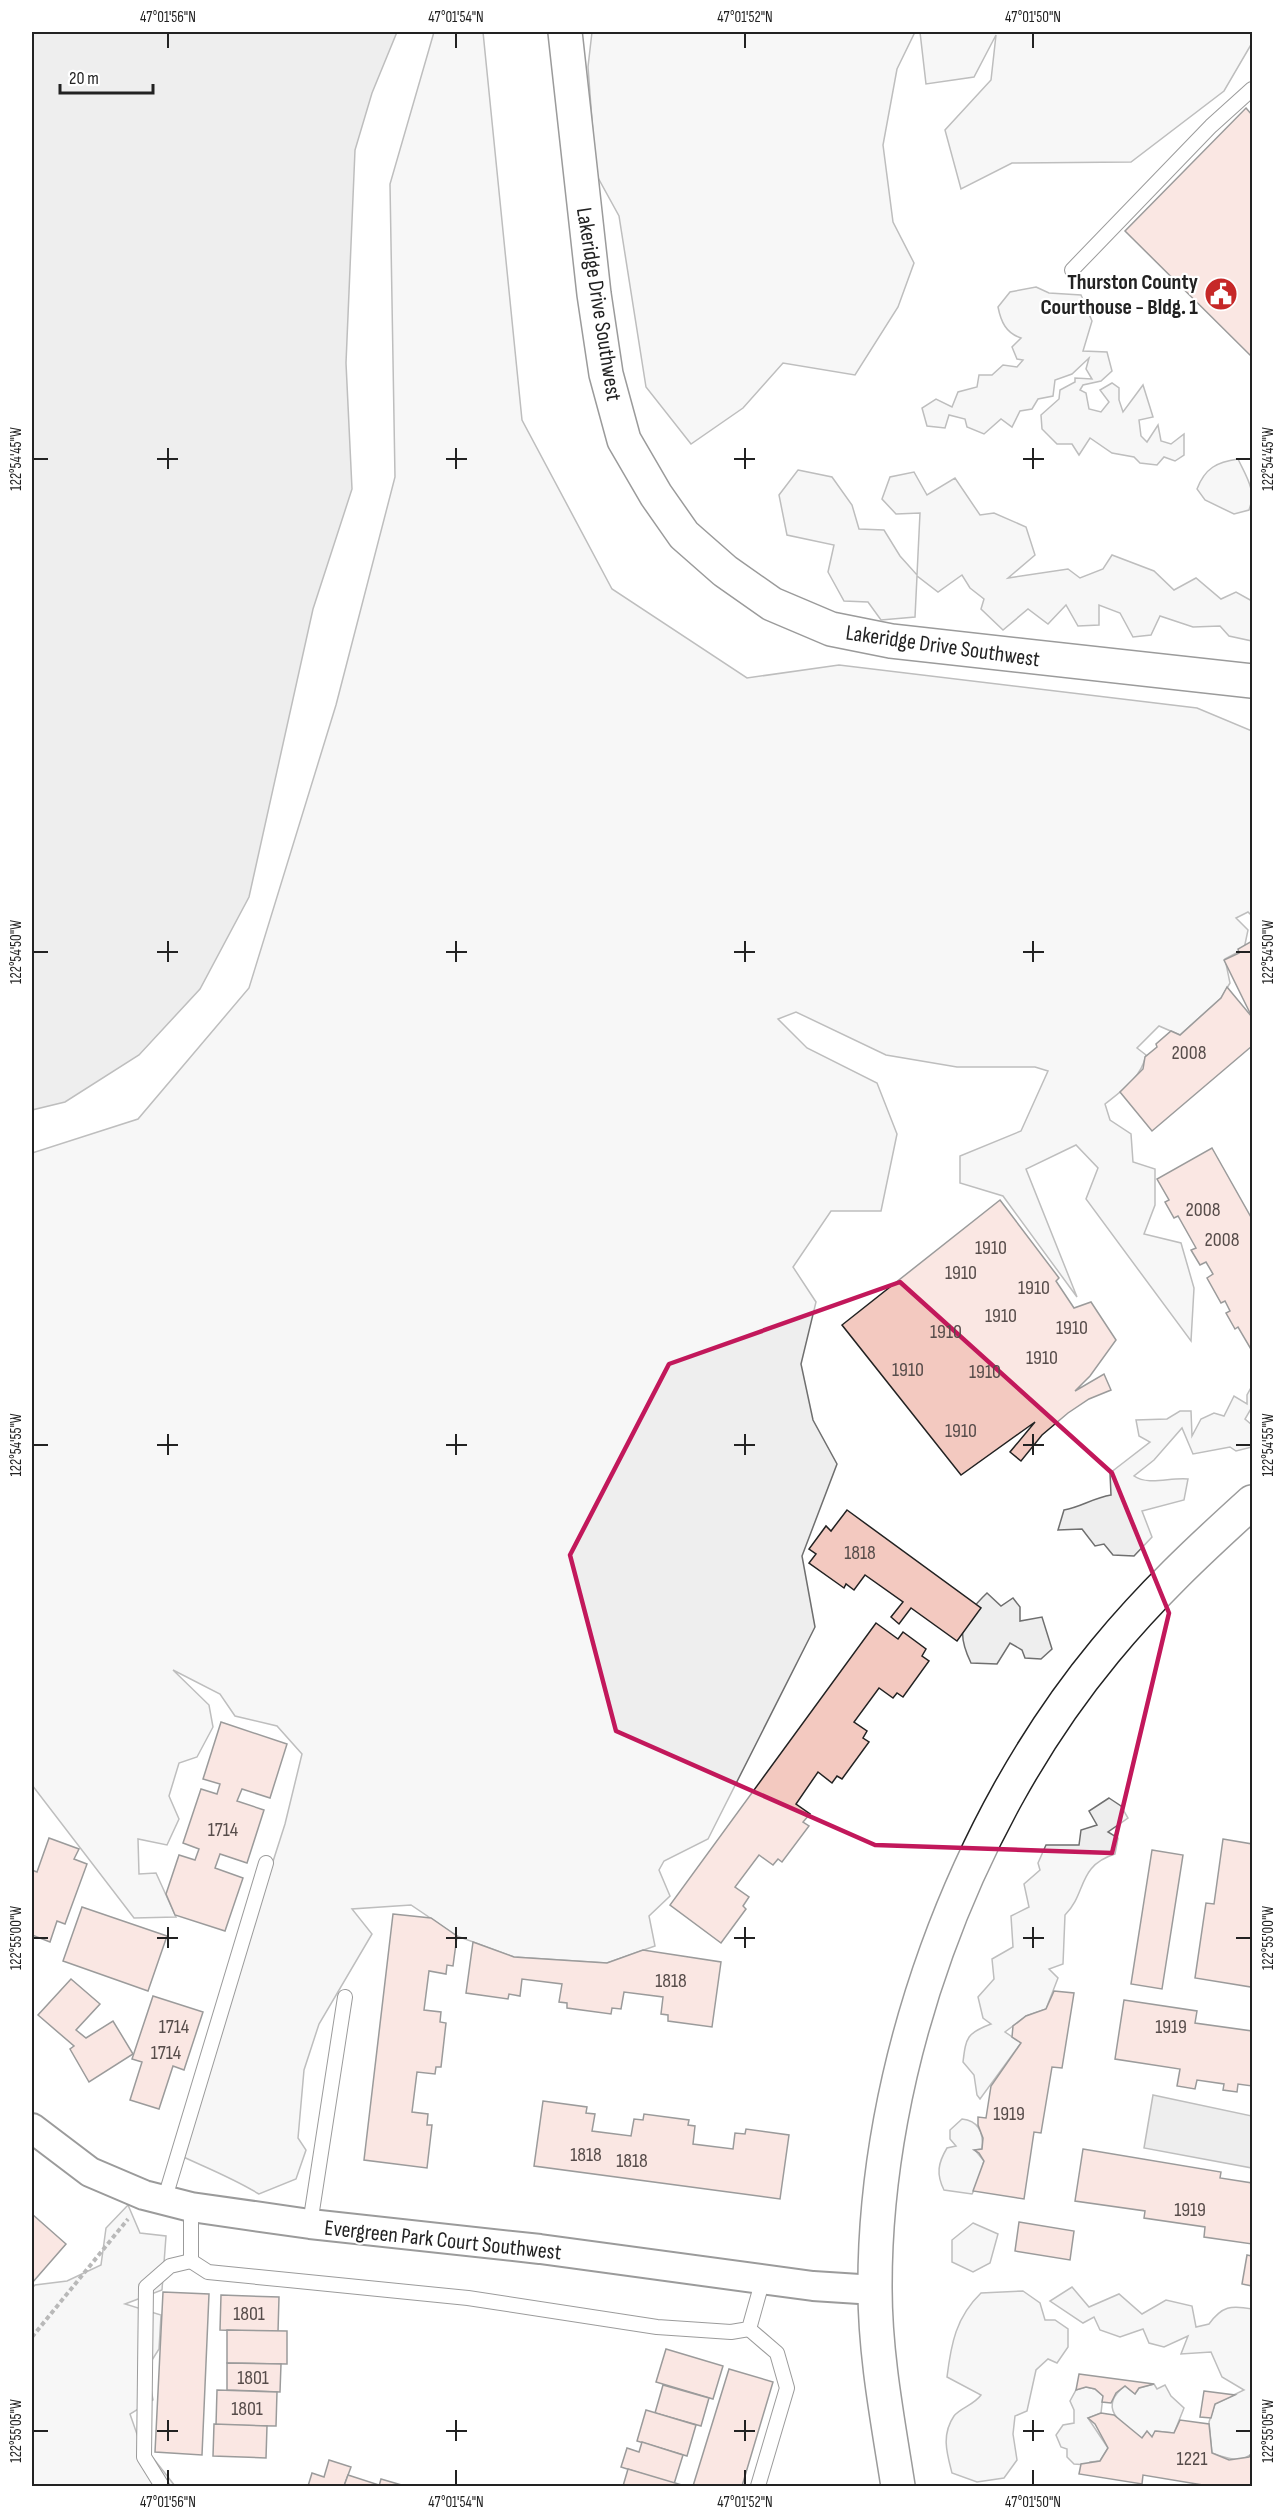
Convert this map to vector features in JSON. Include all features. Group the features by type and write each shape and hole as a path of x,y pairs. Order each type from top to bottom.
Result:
{"street":[{"name":"Lakeridge Drive Southwest","path":"566,32 594,294 606,374 624,440 656,495 684,535 726,571 772,604 831,629 903,642 1252,681"},
{"path":"898,2487 884,2402 875,2290 879,2216 891,2127 913,2023 949,1914 989,1827 1035,1747 1103,1652 1174,1572 1252,1502"},
{"name":"Evergreen Park Court Southwest","path":"32,2128 90,2172 166,2201 310,2224 540,2249 763,2279 875,2290"}],"lane":[{"path":"1072,270 1211,126 1252,89"},
{"path":"266,1863 166,2201 191,2261 208,2272 468,2298 657,2327 731,2332 749,2329"},
{"path":"310,2224 345,1997"},
{"path":"162,2487 144,2457 146,2287 170,2266 191,2261"},
{"path":"749,2329 763,2279"},
{"path":"749,2329 777,2353 787,2388 758,2487"}],"path":[{"path":"32,2337 122,2227 166,2201"}],"highlighted area":[{"path":"900,1282 1112,1473 1169,1613 1112,1853 875,1845 616,1731 570,1555 669,1364"}],"shaded area":[{"path":"32,32 397,32 372,93 355,150 346,363 352,489 313,609 249,897 200,989 139,1055 65,1102 32,1110"},
{"path":"434,32 483,32 522,420 612,589 747,678 839,665 1197,708 1252,731 1252,916 1248,912 1236,918 1248,930 1244,949 1225,959 1230,983 1221,998 1180,1035 1159,1026 1137,1048 1146,1055 1136,1077 1105,1104 1110,1120 1131,1134 1133,1162 1155,1169 1155,1205 1144,1234 1181,1243 1194,1288 1191,1341 1086,1199 1098,1168 1076,1145 1026,1169 1077,1297 1003,1196 960,1183 960,1156 1021,1131 1048,1071 1035,1067 957,1067 886,1055 796,1012 778,1019 807,1048 877,1083 897,1134 881,1211 831,1211 793,1267 816,1302 801,1364 813,1420 837,1464 802,1556 815,1627 708,1839 664,1861 659,1870 670,1896 649,1916 655,1946 607,1963 514,1957 457,1936 411,1905 352,1909 372,1934 319,2024 304,2070 298,2138 306,2150 296,2179 259,2194 179,2155 285,1824 302,1754 277,1726 235,1716 220,1694 173,1670 209,1705 213,1727 197,1757 179,1763 169,1796 179,1819 167,1845 138,1839 139,1874 156,1873 176,1917 134,1918 32,1785 32,1153 138,1119 249,988 336,705 395,477 390,184"},
{"path":"592,32 915,32 897,69 883,145 893,222 914,263 898,307 855,375 783,363 743,408 691,444 646,387 619,216 596,174 588,67"},
{"path":"920,32 1252,32 1252,43 1224,91 1131,162 1012,163 961,189 945,130 991,80 996,35 974,77 926,84"},
{"path":"1036,287 1049,293 1081,295 1092,321 1083,351 1107,352 1112,371 1101,381 1083,385 1080,390 1086,393 1089,409 1101,412 1109,402 1100,390 1112,383 1119,388 1119,400 1123,412 1143,385 1153,417 1139,420 1141,436 1147,442 1158,425 1161,441 1171,444 1184,434 1184,455 1175,461 1164,457 1157,465 1140,463 1134,457 1112,453 1090,438 1079,455 1072,444 1057,444 1042,429 1041,415 1059,399 1060,390 1075,382 1075,378 1092,379 1086,369 1089,358 1072,374 1055,380 1053,396 1038,399 1032,409 1020,411 1012,427 1001,419 984,434 967,427 965,419 949,415 945,428 927,426 922,408 936,399 952,407 958,392 977,387 979,375 992,375 1003,365 1017,367 1023,360 1017,359 1012,347 1021,338 1005,326 998,307 1010,292"},
{"path":"1238,459 1250,484 1252,496 1249,510 1234,514 1205,500 1197,489 1204,476 1213,467"},
{"path":"798,470 832,477 852,505 859,529 884,530 900,556 917,575 920,513 896,514 882,499 890,477 914,472 927,495 955,478 980,515 994,513 1026,527 1035,555 1008,578 1068,569 1080,578 1103,569 1112,555 1154,571 1174,590 1196,578 1221,599 1236,592 1252,601 1252,641 1229,636 1220,626 1193,627 1160,616 1151,635 1133,637 1120,613 1099,605 1099,625 1078,626 1066,605 1048,624 1028,609 1003,630 981,609 984,599 970,588 962,575 938,592 917,576 915,617 881,620 868,602 844,601 828,572 834,545 787,535 779,495"},
{"path":"1252,1386 1252,1407 1245,1419 1252,1425 1252,1447 1236,1451 1230,1447 1193,1454 1182,1428 1154,1460 1134,1476 1153,1481 1188,1479 1184,1500 1142,1511 1152,1537 1134,1556 1113,1555 1104,1544 1095,1546 1082,1529 1058,1530 1064,1510 1111,1495 1110,1473 1150,1442 1139,1436 1136,1420 1167,1419 1180,1411 1191,1411 1192,1436 1201,1419 1214,1413 1224,1416 1234,1396 1247,1404 1247,1395"},
{"path":"987,1593 1001,1606 1013,1598 1020,1607 1020,1621 1042,1617 1052,1649 1041,1659 1025,1658 1022,1650 1010,1643 997,1664 971,1663 962,1633 972,1609"},
{"path":"1109,1798 1121,1806 1128,1818 1108,1832 1118,1838 1115,1854 1103,1859 1088,1873 1077,1898 1065,1915 1063,1964 1049,1969 1058,1978 1046,2009 1026,2016 1005,2032 1021,2043 980,2099 977,2095 974,2075 963,2062 965,2047 972,2033 991,2024 983,2018 978,1997 994,1979 992,1959 1013,1947 1011,1916 1029,1907 1024,1884 1040,1870 1038,1863 1046,1845 1079,1845 1081,1830 1097,1825 1089,1811"},
{"path":"1153,2095 1252,2116 1252,2168 1144,2148"},
{"path":"962,2119 973,2122 979,2128 982,2137 982,2149 975,2150 984,2161 978,2183 972,2194 944,2190 939,2174 940,2164 947,2148 956,2146 950,2139 950,2130"},
{"path":"128,2205 140,2233 166,2236 162,2290 125,2304 161,2315 159,2349 147,2368 153,2400 130,2414 139,2440 175,2486 32,2486 32,2288 35,2285 67,2281 101,2265 106,2228"},
{"path":"973,2223 998,2234 990,2263 973,2272 952,2262 952,2240"},
{"path":"1072,2287 1089,2307 1119,2294 1142,2314 1166,2300 1192,2306 1196,2327 1209,2324 1218,2314 1228,2308 1252,2309 1252,2453 1238,2459 1212,2453 1209,2422 1215,2404 1244,2390 1222,2377 1211,2352 1181,2354 1188,2336 1164,2347 1149,2343 1143,2329 1120,2337 1100,2330 1094,2317 1083,2323 1050,2301"},
{"path":"1023,2291 1040,2303 1045,2320 1055,2320 1068,2329 1068,2347 1057,2363 1048,2359 1036,2370 1027,2411 1015,2416 1013,2434 1017,2460 1004,2478 977,2482 952,2473 947,2452 946,2437 954,2416 981,2395 947,2377 950,2353 960,2321 981,2293"},
{"path":"1154,2384 1157,2389 1165,2385 1171,2396 1184,2408 1174,2433 1156,2431 1152,2437 1147,2432 1142,2438 1115,2415 1112,2408 1113,2401 1125,2386 1135,2394 1139,2388"},
{"path":"1086,2387 1095,2389 1103,2396 1101,2413 1088,2418 1108,2448 1100,2461 1090,2462 1087,2465 1074,2464 1067,2457 1067,2449 1061,2447 1056,2435 1063,2425 1074,2423 1074,2410 1070,2401 1076,2390"}],"building":[{"name":"Thurston County Courthouse - Bldg. 1","path":"1246,108 1252,115 1252,357 1125,231"},
{"path":"1252,941 1252,1011 1250,1013 1224,960 1239,953 1238,949"},
{"path":"1227,987 1252,1017 1252,1046 1152,1131 1120,1092 1143,1069 1145,1057 1157,1047 1156,1044 1171,1031 1180,1035 1221,998"},
{"path":"1212,1148 1252,1219 1252,1351 1238,1327 1235,1329 1226,1313 1230,1311 1225,1301 1221,1303 1207,1278 1213,1274 1206,1262 1200,1265 1191,1250 1196,1248 1178,1216 1174,1218 1165,1202 1169,1200 1157,1179"},
{"path":"1000,1200 1059,1278 1056,1281 1074,1308 1091,1302 1116,1340 1090,1376 1075,1391 1104,1374 1111,1390 1089,1399 1068,1413 1042,1435 1021,1461 1010,1452 1035,1422 961,1475 842,1325"},
{"path":"847,1510 981,1608 957,1641 911,1608 899,1624 891,1617 903,1602 865,1575 854,1590 846,1584 844,1588 809,1563 816,1554 809,1549 826,1526 831,1531"},
{"path":"876,1623 898,1639 903,1632 926,1649 922,1656 929,1661 903,1697 897,1693 893,1698 879,1688 854,1722 867,1731 863,1738 869,1742 842,1779 837,1776 832,1783 818,1772 796,1804 810,1814 803,1822 809,1826 782,1862 778,1859 773,1865 759,1855 735,1887 749,1897 743,1906 746,1909 721,1943 670,1905"},
{"path":"221,1722 287,1744 270,1798 242,1789 237,1801 264,1810 247,1863 220,1854 215,1868 243,1878 225,1931 175,1915 166,1894 179,1855 195,1860 199,1849 183,1843 201,1789 217,1794 220,1784 203,1779"},
{"path":"49,1838 79,1849 74,1859 87,1864 65,1924 57,1921 50,1942 32,1935 32,1870 37,1872"},
{"path":"1223,1839 1252,1844 1251,1987 1195,1978 1206,1903 1214,1904"},
{"path":"1152,1850 1183,1855 1162,1989 1131,1984"},
{"path":"82,1907 167,1936 148,1991 63,1961"},
{"path":"393,1914 431,1918 457,1936 453,1966 447,1965 446,1974 429,1971 424,2010 441,2012 440,2022 446,2023 441,2067 436,2067 435,2074 417,2072 412,2112 428,2114 427,2125 432,2125 427,2168 364,2160"},
{"path":"473,1942 514,1957 607,1963 643,1950 721,1962 712,2027 668,2021 668,2015 661,2014 663,1997 624,1992 621,2009 612,2008 611,2014 567,2008 567,2003 559,2002 562,1984 522,1979 520,1996 509,1994 508,1999 466,1993"},
{"path":"71,1979 100,2004 76,2030 86,2038 113,2021 133,2054 89,2082 70,2049 74,2046 38,2015"},
{"path":"1054,1991 1074,1993 1062,2068 1052,2067 1041,2133 1034,2132 1024,2199 973,2191 984,2161 974,2150 982,2149 983,2138 978,2125 978,2117 986,2118 991,2086 1021,2043 1012,2037 1013,2026 1026,2016 1046,2009"},
{"path":"153,1996 203,2012 184,2070 173,2066 159,2109 130,2100 142,2062 132,2059"},
{"path":"1124,2000 1197,2011 1195,2023 1252,2031 1252,2086 1238,2084 1237,2092 1223,2090 1224,2084 1197,2080 1195,2089 1177,2086 1180,2069 1115,2059"},
{"path":"543,2101 587,2107 586,2113 595,2114 592,2131 631,2136 634,2119 643,2120 644,2114 689,2120 688,2125 695,2126 693,2144 733,2149 735,2133 745,2134 746,2129 789,2135 780,2199 534,2166"},
{"path":"1083,2149 1221,2172 1220,2178 1252,2183 1252,2244 1204,2237 1205,2227 1144,2218 1145,2211 1075,2201"},
{"path":"32,2214 66,2244 32,2283"},
{"path":"1019,2222 1074,2231 1070,2260 1015,2251"},
{"path":"1247,2255 1252,2256 1252,2286 1242,2284"},
{"path":"163,2292 209,2294 202,2455 155,2452"},
{"path":"221,2295 279,2297 278,2332 220,2330"},
{"path":"227,2330 287,2331 287,2364 227,2363"},
{"path":"666,2349 723,2366 713,2399 656,2382"},
{"path":"227,2363 281,2364 280,2392 227,2390"},
{"path":"729,2369 773,2382 742,2486 693,2486"},
{"path":"1079,2374 1154,2384 1139,2388 1135,2394 1125,2386 1116,2393 1111,2403 1102,2402 1103,2396 1095,2389 1086,2387 1076,2390"},
{"path":"663,2385 709,2398 701,2426 655,2413"},
{"path":"217,2390 277,2392 276,2426 216,2425"},
{"path":"1204,2391 1235,2395 1215,2404 1211,2418 1200,2417"},
{"path":"646,2410 696,2425 687,2456 637,2441"},
{"path":"1101,2413 1114,2415 1142,2438 1147,2431 1152,2437 1155,2431 1174,2433 1180,2420 1209,2424 1212,2453 1229,2460 1249,2457 1252,2453 1252,2486 1209,2486 1143,2475 1142,2484 1079,2474 1081,2464 1100,2461 1108,2448 1095,2424 1088,2418"},
{"path":"214,2424 267,2426 266,2458 213,2456"},
{"path":"642,2442 683,2455 674,2484 621,2467 627,2448 639,2452"},
{"path":"329,2460 351,2467 344,2486 308,2486 312,2473 324,2477"},
{"path":"628,2469 682,2485 682,2486 623,2486"},
{"path":"348,2475 379,2485 379,2486 344,2486"},
{"path":"381,2479 405,2486 379,2486"}],"place":[{"name":"Thurston County Courthouse - Bldg. 1","path":"1221,294"}]}
